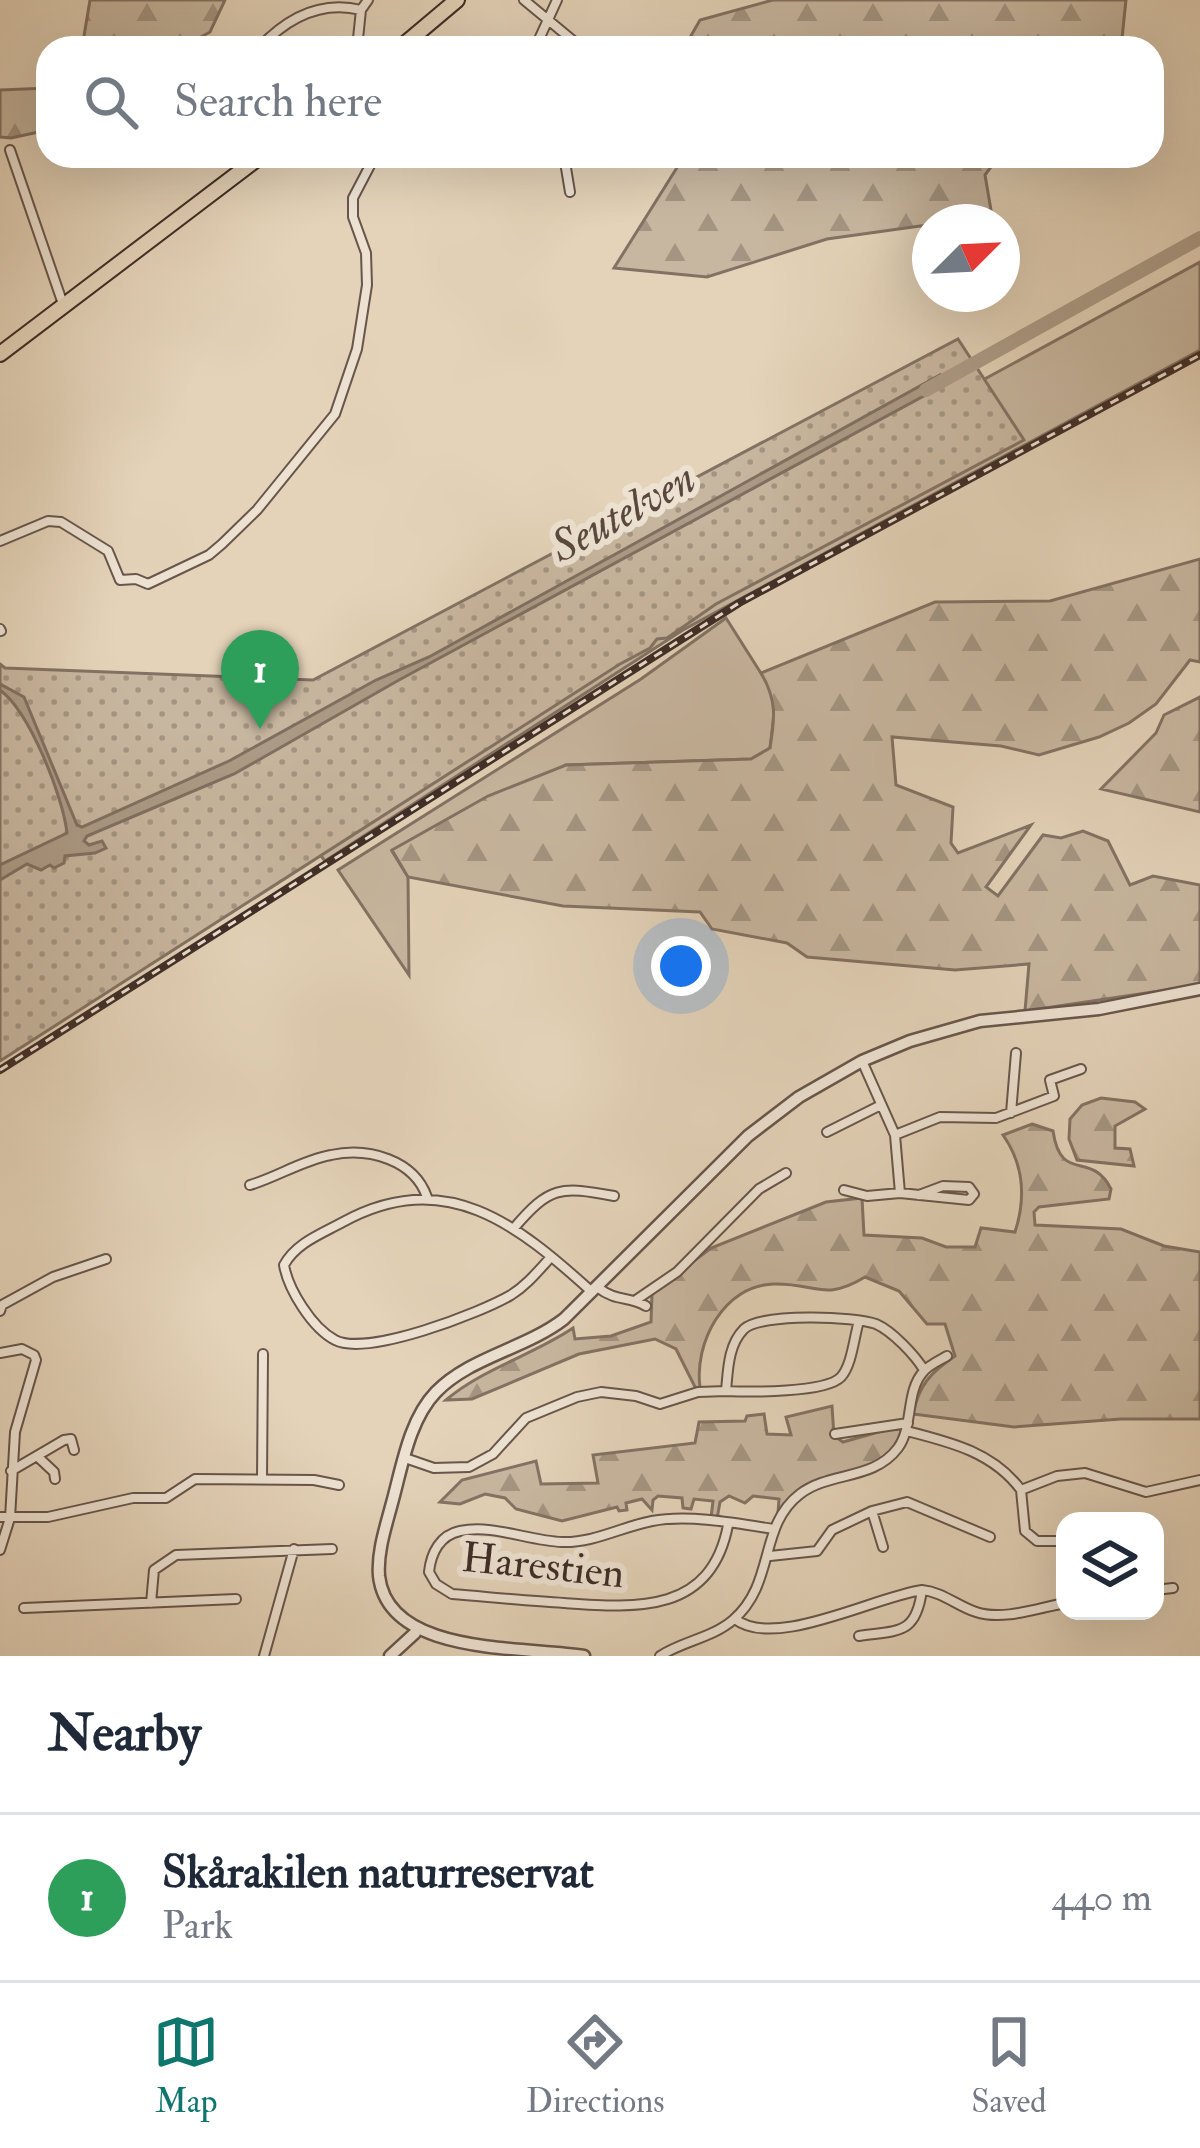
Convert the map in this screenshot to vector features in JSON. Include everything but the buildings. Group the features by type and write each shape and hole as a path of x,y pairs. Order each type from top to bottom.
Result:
{"highway":[{"path":"414,36 457,0"},
{"path":"0,354 246,168"}],"street":[{"path":"358,36 361,10 368,0"},
{"path":"524,0 566,36"},
{"path":"542,36 557,0"},
{"path":"271,36 326,4 361,10"},
{"path":"10,150 64,308"},
{"path":"0,541 49,521 61,522 108,551 120,580 148,584 209,555 280,483 322,433 340,402 357,349 367,285 366,253 353,217 353,198 369,168"},
{"path":"566,168 570,192"},
{"path":"584,1656 439,1641 415,1633 387,1602 379,1578 380,1552 418,1419 436,1391 462,1373 535,1340 595,1289 748,1136 799,1097 862,1061 910,1041 980,1022 1099,1009 1200,989"},
{"path":"1011,1113 1016,1053"},
{"path":"862,1061 895,1135 899,1193"},
{"path":"895,1135 940,1117 996,1118 1011,1113 1054,1096 1047,1077 1081,1069"},
{"path":"827,1132 881,1105"},
{"path":"250,1184 332,1154 358,1154 411,1168 427,1197"},
{"path":"636,1300 677,1272 759,1189 786,1173"},
{"path":"844,1190 868,1196 899,1193 919,1195 969,1200 974,1194 969,1186 943,1186 919,1195"},
{"path":"514,1228 537,1201 559,1189 614,1196"},
{"path":"551,1257 508,1297 361,1346 336,1341 323,1331 289,1284 284,1265 295,1249 361,1212 427,1197 483,1210 514,1228 595,1289 615,1300 636,1300 646,1306"},
{"path":"0,1311 2,1305 53,1277 106,1258"},
{"path":"726,1391 732,1348 743,1330 756,1321 877,1324 924,1370"},
{"path":"405,1458 434,1468 469,1467 493,1454 526,1418 601,1392 660,1404 698,1392 792,1389 836,1382 844,1373 859,1322"},
{"path":"0,1550 15,1432 36,1360 22,1348 1,1351"},
{"path":"262,1479 263,1354"},
{"path":"660,1656 713,1634 735,1619 762,1581 772,1529 785,1507 804,1490 878,1466 901,1445 924,1370 947,1356"},
{"path":"836,1434 907,1427 983,1456 1021,1490 1025,1531 1036,1541 1056,1541"},
{"path":"11,1471 68,1439 74,1450"},
{"path":"38,1457 55,1479"},
{"path":"1021,1490 1057,1476 1085,1473 1146,1492 1200,1480"},
{"path":"5,1518 61,1515 133,1498 166,1498 195,1479 314,1480 339,1485"},
{"path":"770,1556 817,1551 832,1530 872,1511 917,1503 990,1537"},
{"path":"872,1511 883,1547"},
{"name":"Harestien","path":"728,1525 712,1569 688,1591 652,1606 452,1594 436,1584 429,1572 436,1549 458,1531 559,1542 583,1541 656,1520 728,1525 772,1529"},
{"path":"151,1603 154,1570 170,1556 332,1549"},
{"path":"264,1656 294,1550"},
{"path":"1164,1589 1173,1588"},
{"path":"735,1619 774,1631 922,1590 992,1616 1056,1605"},
{"path":"859,1636 913,1624 920,1612 922,1590"},
{"path":"24,1608 236,1599"},
{"path":"390,1656 415,1633"}],"green space":[{"path":"90,0 225,0 210,32 203,36 84,36"},
{"path":"773,0 1126,0 1122,36 691,36 700,20"},
{"path":"36,88 36,133 0,137 0,90"},
{"path":"677,168 990,168 985,175 990,204 912,204 912,227 827,239 707,277 614,268"},
{"path":"1200,262 1200,350 683,630 325,861 292,819 276,764"},
{"path":"958,339 1024,440 716,604 667,638 657,639 650,648 0,1061 0,664 5,668 313,680"},
{"path":"1200,559 1200,662 1190,660 1156,704 1129,723 1039,755 1001,746 892,737 896,785 953,807 951,843 958,853 1031,825 986,887 998,896 1043,835 1061,838 1083,831 1108,841 1130,885 1153,876 1200,885 1200,985 1025,1011 1029,964 955,970 807,957 787,943 712,929 700,912 563,906 408,877 392,850 488,796 566,765 751,759 770,748 773,727 772,701 761,673 935,602 1050,601"},
{"path":"726,618 776,697 770,748 751,759 566,765 392,851 408,877 409,975 338,870 641,679"},
{"path":"1200,697 1200,812 1101,789 1156,733 1164,715"},
{"path":"1101,1098 1135,1102 1145,1109 1115,1126 1115,1148 1130,1149 1134,1166 1077,1160 1069,1139 1070,1119 1082,1105"},
{"path":"1032,1124 1053,1131 1063,1157 1095,1171 1111,1189 1109,1199 1039,1207 1034,1212 1035,1225 1121,1229 1164,1246 1200,1252 1200,1419 1014,1427 913,1414 927,1380 955,1356 945,1324 927,1324 899,1291 865,1277 829,1290 774,1284 740,1294 707,1336 696,1389 676,1349 655,1339 579,1354 472,1399 446,1400 475,1379 573,1328 575,1339 611,1336 651,1322 652,1293 711,1248 826,1202 862,1198 864,1235 975,1247 981,1228 1015,1232 1021,1182 1003,1135"},
{"path":"832,1406 834,1436 843,1442 903,1425 897,1441 877,1461 802,1487 778,1513 779,1499 753,1496 745,1503 729,1496 720,1502 717,1519 711,1518 713,1501 694,1499 691,1509 683,1508 682,1498 658,1496 652,1510 642,1499 626,1503 627,1510 617,1507 562,1521 516,1509 505,1498 485,1494 460,1504 440,1502 462,1480 536,1461 541,1484 598,1483 593,1455 695,1443 699,1422 745,1421 747,1416 764,1414 767,1434 791,1435 786,1417"}],"shaded area":[{"path":"940,375 944,385 234,774 84,841 89,845 102,841 106,848 65,856 64,863 54,868 41,870 27,864 0,880 0,865 67,833 43,756 0,684 24,697 77,825 82,827 229,761 376,680 429,657"}],"waterway":[{"name":"Seutelven","path":"926,390 1200,238"}],"railway":[{"path":"0,1070 739,603 1200,355"}],"place":[{"name":"Skårakilen naturreservat","path":"260,729"}]}
